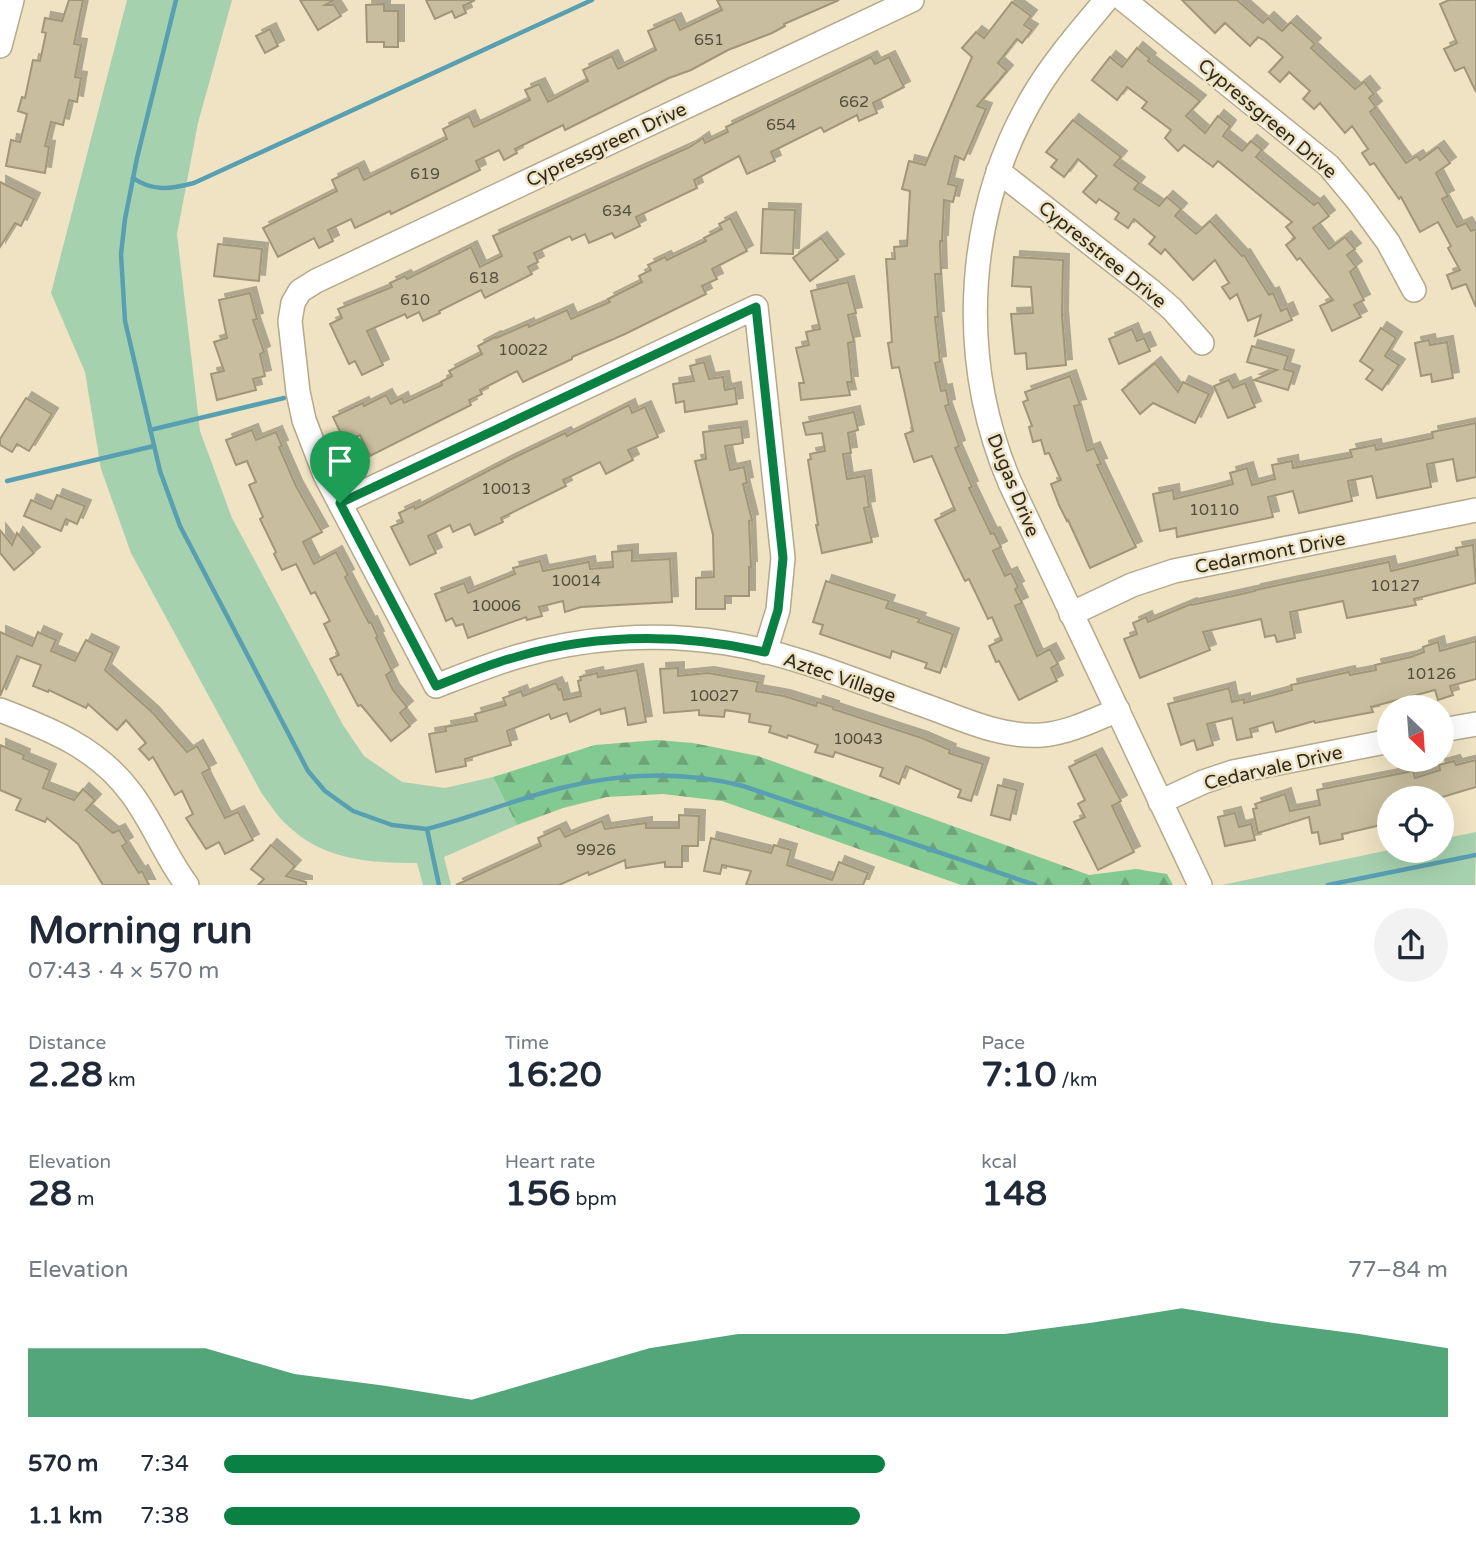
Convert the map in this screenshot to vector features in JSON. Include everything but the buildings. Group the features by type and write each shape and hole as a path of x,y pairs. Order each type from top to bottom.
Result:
{"street":[{"path":"0,46 12,0"},
{"name":"Cypressgreen Drive","path":"340,503 313,448 298,392 290,321 293,303 300,290 912,0"},
{"name":"Dugas Drive","path":"1106,0 1069,43 1036,90 998,171 979,257 975,307 977,360 991,430 1005,472 1200,885"},
{"name":"Cypressgreen Drive","path":"1124,0 1329,166 1359,201 1388,242 1414,290"},
{"name":"Cypresstree Drive","path":"998,171 1150,290 1172,309 1202,343"},
{"path":"340,503 756,307 783,558 778,610 765,652"},
{"name":"Aztec Village","path":"340,503 436,686 515,657 574,643 620,638 660,638 726,643 765,652 807,664 994,730 1026,735 1054,733 1118,710"},
{"name":"Cedarmont Drive","path":"1071,614 1132,585 1174,571 1476,510"},
{"path":"0,710 59,734 87,749 107,766 131,793 172,865 187,885"},
{"path":"1454,728 1476,724"},
{"name":"Cedarvale Drive","path":"1160,802 1219,776 1377,744"}],"green space":[{"path":"127,0 232,0 198,123 177,234 200,431 232,518 343,725 364,756 402,782 445,788 493,777 517,825 444,857 451,885 423,885 417,863 364,860 331,852 300,836 283,821 262,794 131,553 101,469 85,372 51,293"},
{"path":"657,740 693,743 758,756 1089,875 1136,869 1167,874 1173,885 961,885 722,801 663,794 607,797 563,808 517,825 493,777 595,745"},
{"path":"1476,832 1475,885 1222,885 1377,853 1377,863 1454,863 1454,837"}],"waterway":[{"path":"176,0 137,158 125,219 121,254 125,321 160,471 180,526 308,771 325,791 353,811 392,825 427,829 544,792 584,783 629,777 698,778 743,786 1035,885"},
{"path":"133,178 148,186 162,188 194,183 592,0"},
{"path":"150,430 284,398"},
{"path":"7,481 154,446"},
{"path":"427,829 439,885"},
{"path":"1328,885 1476,855"}],"route":[{"path":"756,307 783,558 778,610 765,652 726,643 620,638 574,643 515,657 436,686 340,503 756,307"}]}
